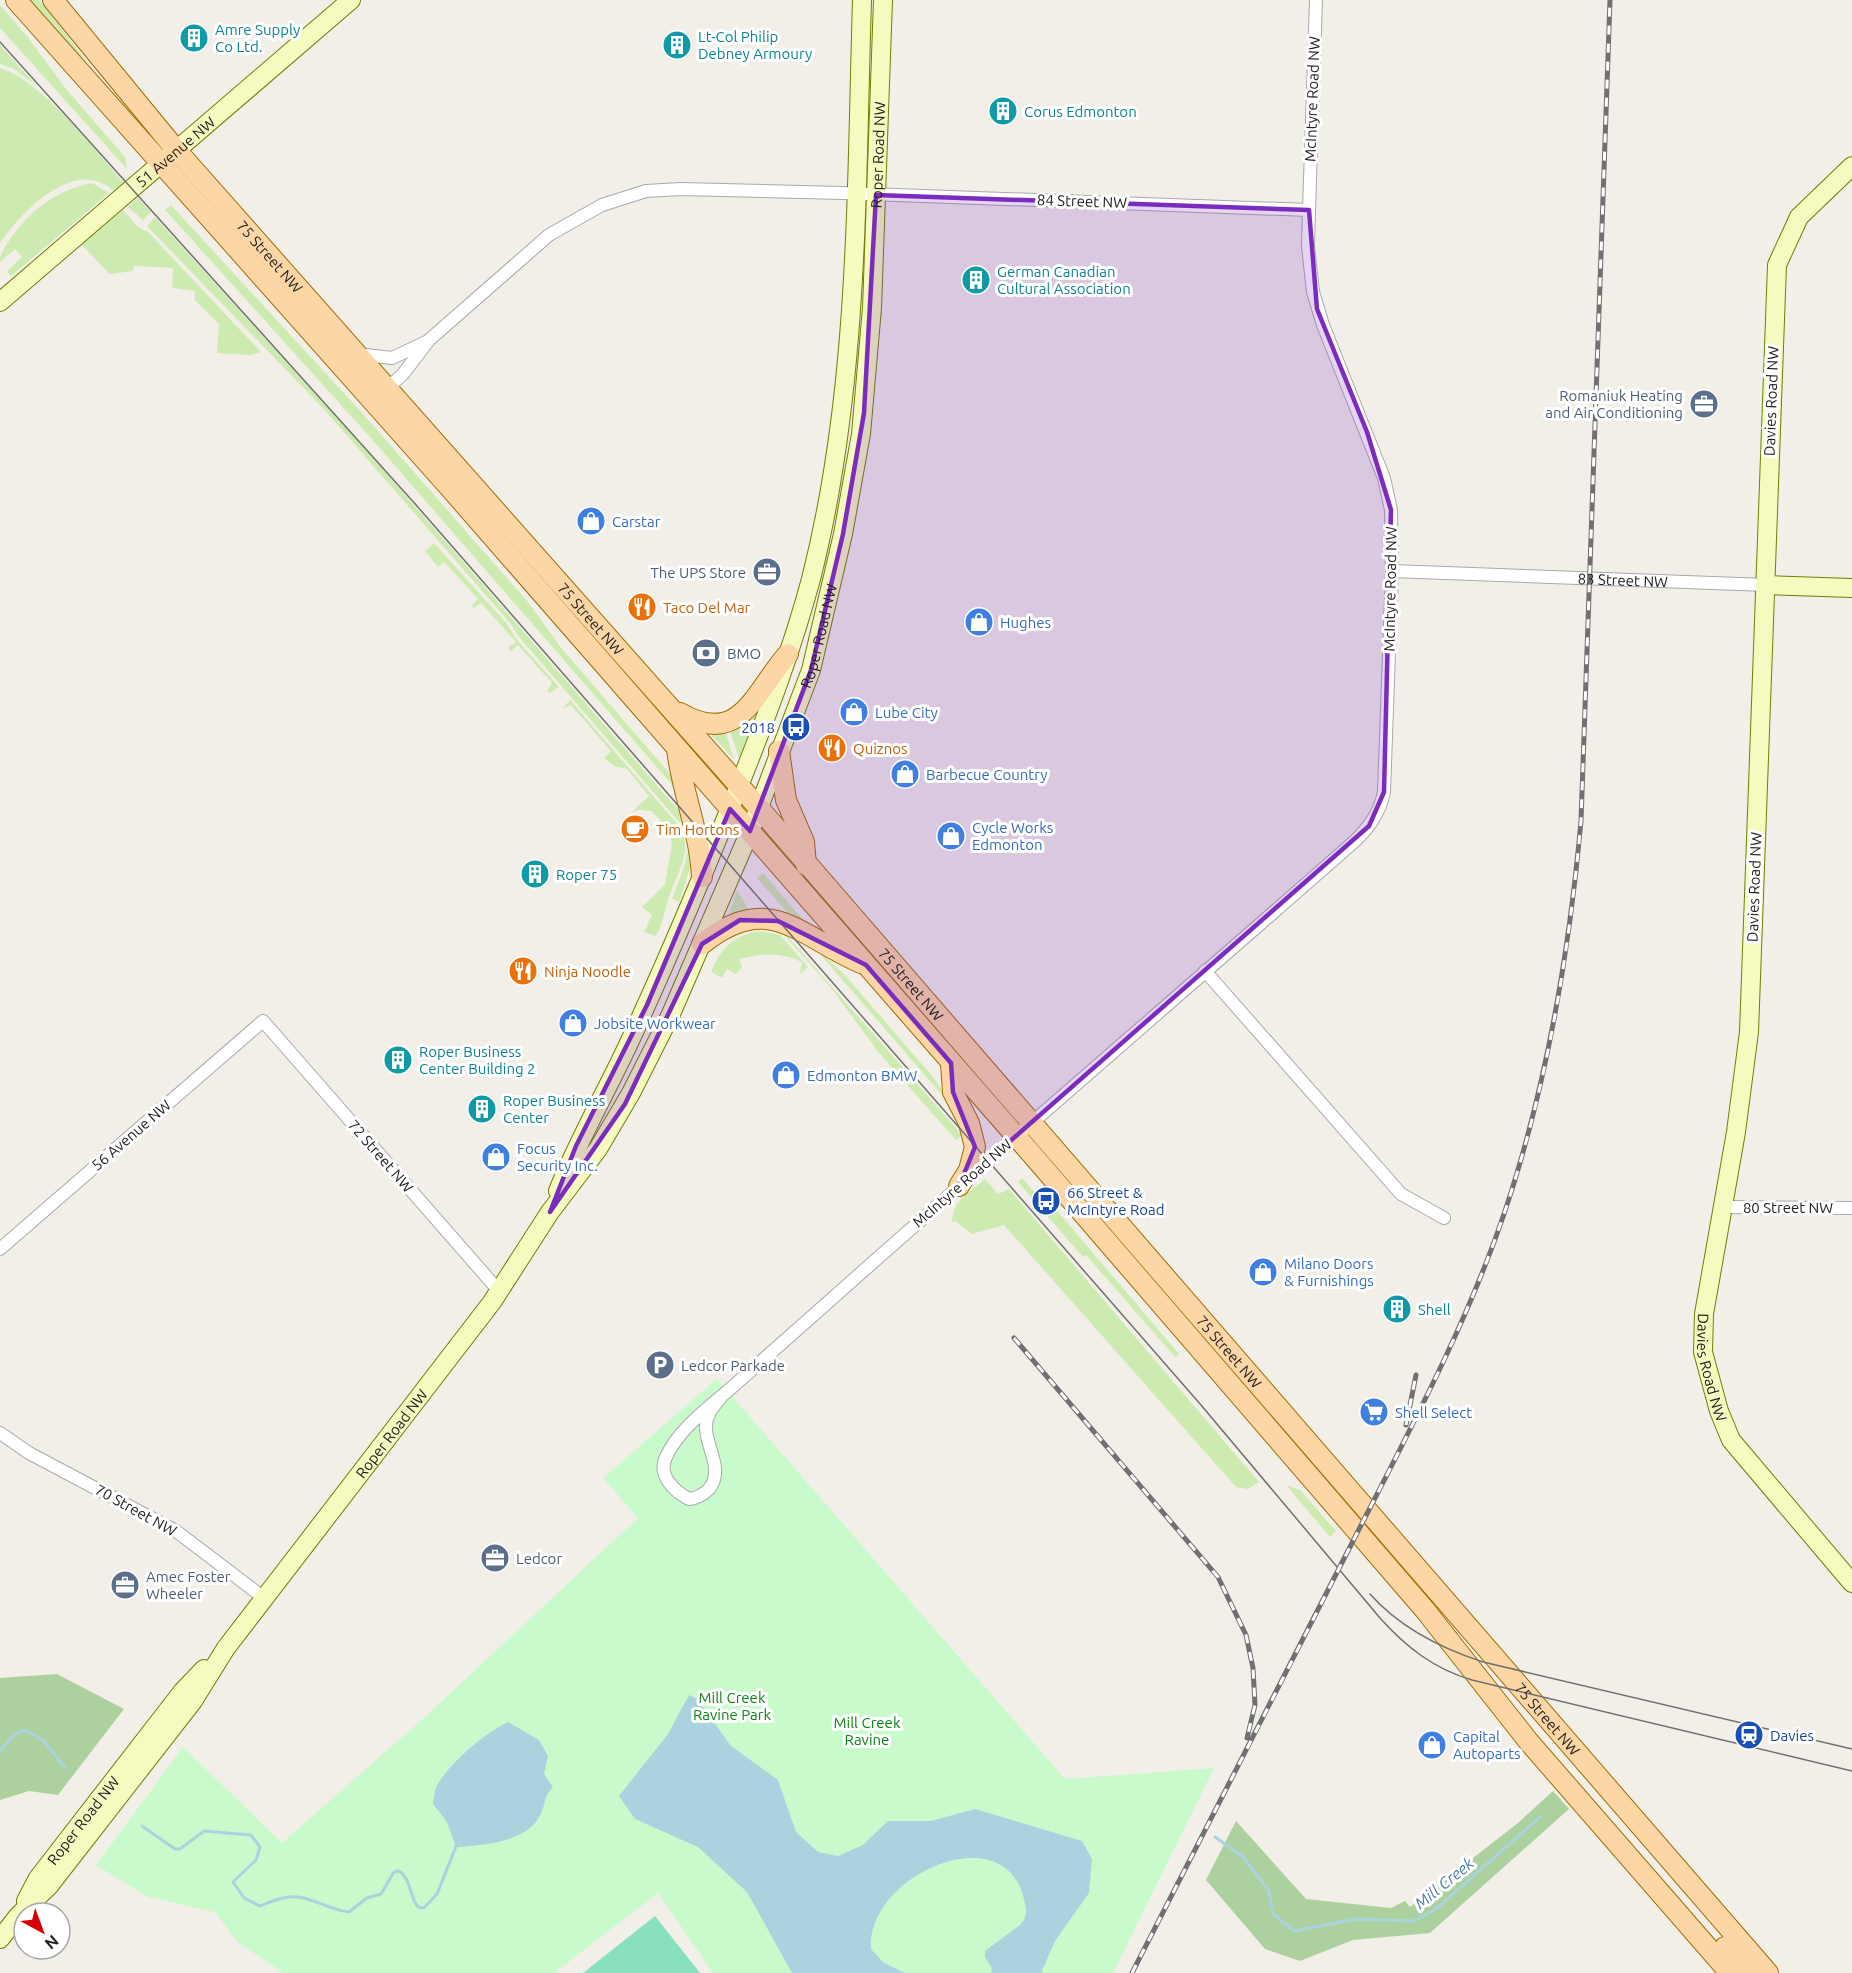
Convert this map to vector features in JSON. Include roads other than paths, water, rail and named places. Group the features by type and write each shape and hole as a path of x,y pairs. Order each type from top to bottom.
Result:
{"main road":[{"name":"75 Street NW","path":"16,0 160,165 363,390 1016,1137 1425,1610 1529,1742 1730,1973"},
{"name":"75 Street NW","path":"53,0 177,151 739,785 1768,1973"},
{"name":"51 Avenue NW","path":"0,302 351,0"},
{"name":"Roper Road NW","path":"550,1212 576,1146 606,1093 730,809 788,654 810,580 836,461 846,371 856,194 862,0"},
{"name":"Roper Road NW","path":"0,1939 18,1916 49,1886 193,1701 226,1648 499,1291 550,1212 598,1149 625,1104 671,1014 750,831 811,670 830,597 854,473 868,364 883,0"},
{"name":"Davies Road NW","path":"1852,166 1799,217 1777,265 1749,1032 1702,1340 1723,1424 1736,1447 1852,1583"},
{"path":"363,390 388,388"},
{"name":"83 Street NW","path":"1766,585 1852,588"},
{"path":"667,705 700,724 725,724 747,708 788,654"},
{"path":"677,749 681,780 698,834 702,877"},
{"path":"779,751 786,800 804,842 806,865"},
{"path":"702,944 721,929 740,920 766,918 792,926 832,950 866,965"},
{"path":"951,1063 953,1092 969,1123 975,1147 969,1170 959,1186"},
{"path":"1624,1851 1675,1889 1747,1973"}],"street":[{"name":"McIntyre Road NW","path":"721,1397 709,1413 706,1425 716,1468 714,1482 705,1494 689,1499 677,1493 669,1484 663,1470 664,1459 693,1421 1362,834 1379,810 1384,792 1392,571 1391,510 1384,478 1323,326 1313,292 1308,246 1316,0"},
{"name":"84 Street NW","path":"429,340 549,235 585,213 629,195 681,189 1309,210"},
{"path":"357,354 392,358 429,340"},
{"path":"388,388 403,374 429,340"},
{"name":"83 Street NW","path":"1392,571 1766,585"},
{"path":"1205,971 1401,1194 1444,1218"},
{"name":"56 Avenue NW","path":"0,1249 263,1021"},
{"name":"72 Street NW","path":"263,1021 499,1291"},
{"name":"80 Street NW","path":"1723,1207 1852,1208"},
{"name":"70 Street NW","path":"0,1433 29,1454 176,1531 264,1598"}],"water":[{"path":"689,1695 697,1699 731,1746 778,1780 796,1832 818,1852 838,1856 863,1845 888,1821 931,1821 975,1809 1082,1841 1092,1859 1089,1893 1055,1941 1041,1973 991,1973 992,1968 985,1957 985,1951 1023,1922 1026,1915 1025,1904 1010,1872 990,1860 964,1858 937,1865 911,1879 890,1899 875,1922 871,1949 884,1963 905,1973 792,1973 747,1892 698,1847 635,1819 619,1796 668,1734"},
{"path":"508,1722 539,1740 548,1756 544,1774 553,1787 546,1796 536,1822 527,1830 505,1840 456,1847 447,1822 433,1804 436,1788 442,1777 468,1750 489,1733"}],"waterway":[{"name":"Mill Creek","path":"0,1751 14,1735 25,1730 44,1741 65,1768"},
{"name":"Mill Creek","path":"1215,1837 1242,1856 1269,1891 1273,1914 1294,1931 1356,1919 1414,1921 1436,1909 1541,1816"},
{"name":"Mill Creek","path":"142,1826 175,1849 180,1849 204,1831 251,1835 260,1847 256,1860 233,1882 244,1898 260,1906 283,1898 298,1897 349,1912 367,1898 381,1894 394,1872 399,1871 406,1878 418,1907 424,1908 437,1894 457,1844"}],"tram line":[{"path":"0,42 417,506 1201,1405 1380,1618 1400,1638 1433,1663 1472,1680 1852,1771"},
{"path":"1370,1594 1394,1617 1422,1636 1483,1662 1852,1749"}],"railway":[{"path":"1132,1973 1434,1381 1472,1299 1504,1214 1544,1069 1563,970 1581,821 1610,0"},
{"path":"1014,1338 1218,1577 1246,1635 1253,1668 1255,1705 1247,1738"},
{"path":"1406,1425 1416,1375"}],"place":[{"name":"Amre Supply Co Ltd.","path":"194,38"},
{"name":"Lt-Col Philip Debney Armoury","path":"677,45"},
{"name":"Corus Edmonton","path":"1003,111"},
{"name":"German Canadian Cultural Association","path":"976,280"},
{"name":"Romaniuk Heating and Air Conditioning","path":"1704,404"},
{"name":"Carstar","path":"591,521"},
{"name":"The UPS Store","path":"767,572"},
{"name":"Taco Del Mar","path":"642,607"},
{"name":"Hughes","path":"979,622"},
{"name":"BMO","path":"706,653"},
{"name":"Lube City","path":"854,712"},
{"name":"2018","path":"796,727"},
{"name":"Quiznos","path":"832,748"},
{"name":"Barbecue Country","path":"905,774"},
{"name":"Tim Hortons","path":"635,829"},
{"name":"Cycle Works Edmonton","path":"951,836"},
{"name":"Roper 75","path":"535,874"},
{"name":"Ninja Noodle","path":"523,971"},
{"name":"Jobsite Workwear","path":"573,1023"},
{"name":"Roper Business Center Building 2","path":"398,1060"},
{"name":"Edmonton BMW","path":"786,1075"},
{"name":"Roper Business Center","path":"482,1109"},
{"name":"Focus Security Inc.","path":"496,1157"},
{"name":"66 Street & McIntyre Road","path":"1046,1201"},
{"name":"Milano Doors & Furnishings","path":"1263,1272"},
{"name":"Shell","path":"1397,1309"},
{"name":"Ledcor Parkade","path":"660,1365"},
{"name":"Shell Select","path":"1374,1412"},
{"name":"Ledcor","path":"495,1558"},
{"name":"Amec Foster Wheeler","path":"125,1585"},
{"name":"Davies","path":"1749,1735"},
{"name":"Capital Autoparts","path":"1432,1745"}],"park label":[{"name":"Mill Creek Ravine Park","path":"732,1706"},
{"name":"Mill Creek Ravine","path":"867,1730"}]}
